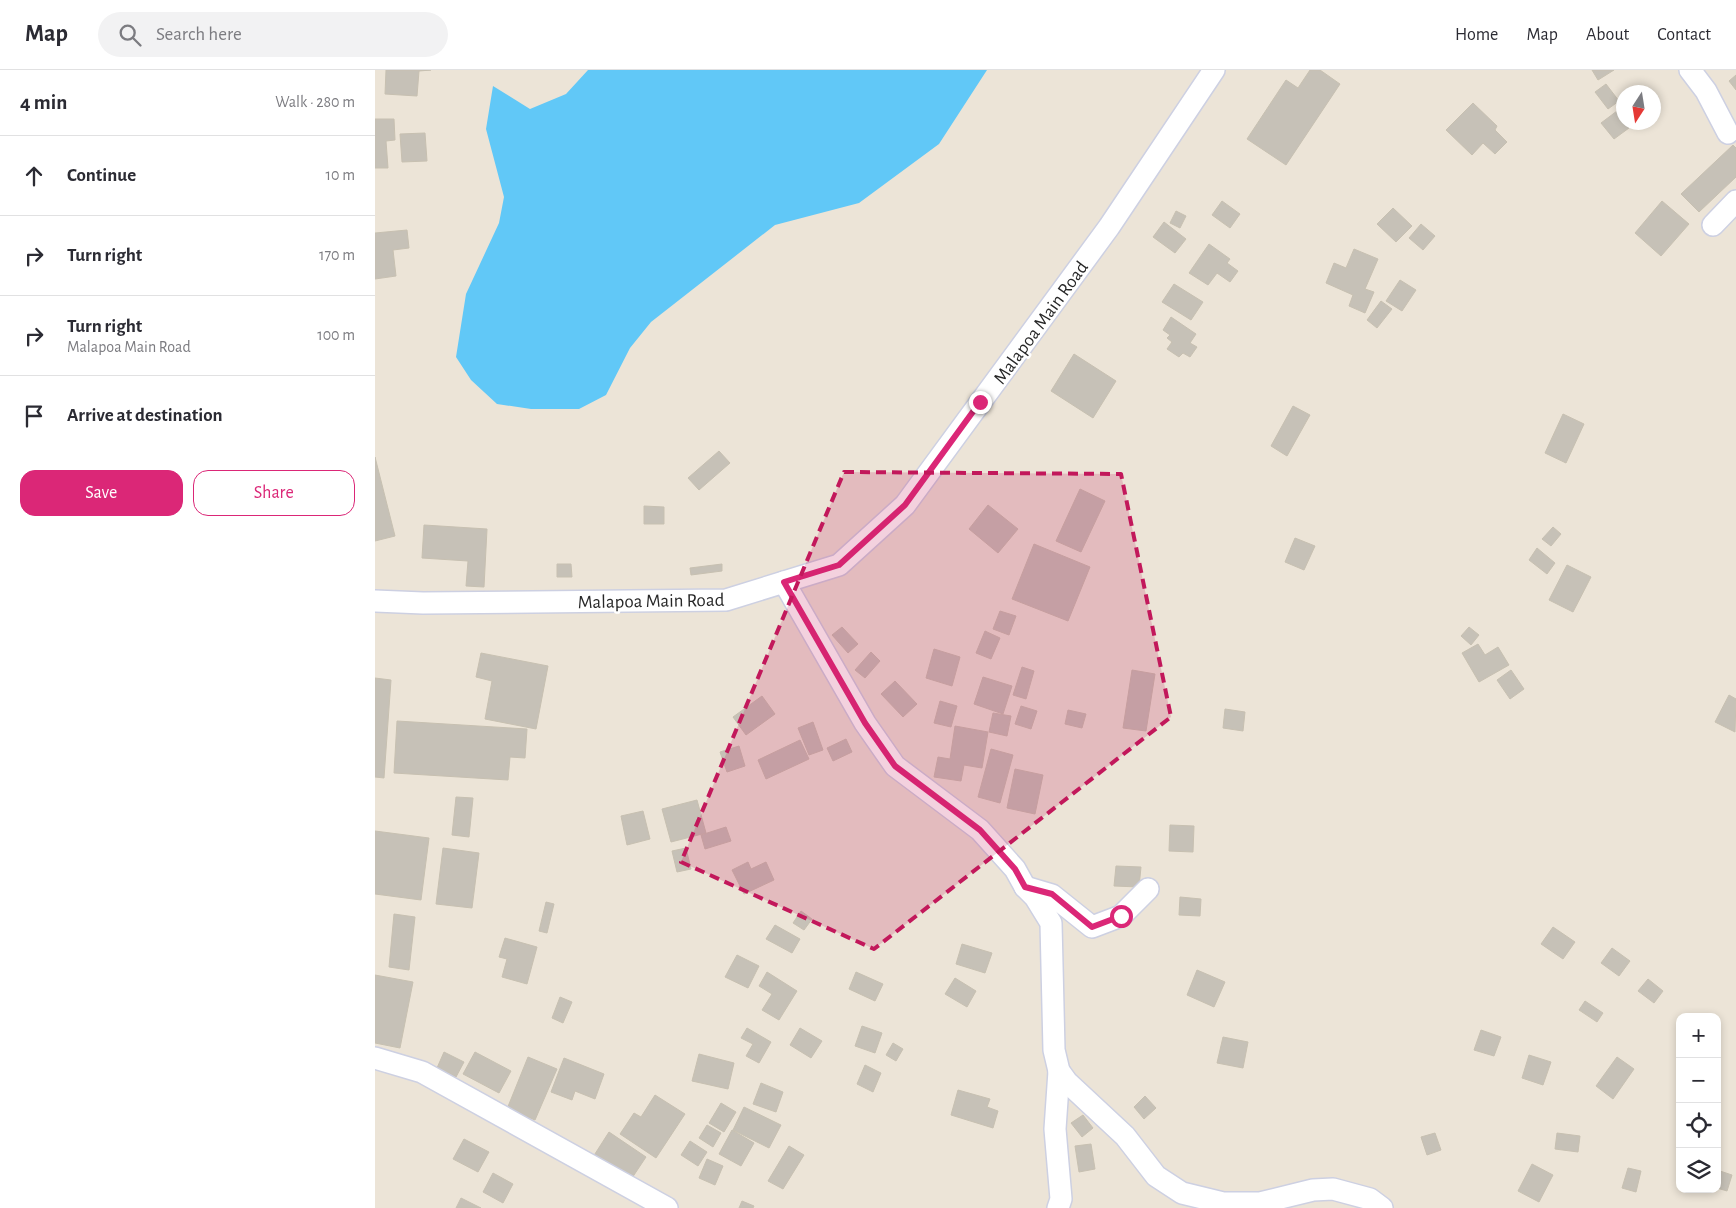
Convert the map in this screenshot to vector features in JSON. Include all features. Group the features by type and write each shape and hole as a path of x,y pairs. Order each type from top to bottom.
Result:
{"street":[{"name":"Malapoa Main Road","path":"375,601 423,603 727,600 839,565 905,505 1109,228 1214,70"},
{"path":"1690,70 1706,91 1728,134"},
{"path":"1713,225 1736,201"},
{"path":"784,582 865,723 895,766 980,830 1015,869 1025,887 1035,897 1051,923 1054,1050 1059,1071 1055,1129 1061,1198 1059,1208"},
{"path":"1025,887 1052,894 1092,927 1121,916 1149,889"},
{"path":"375,1058 422,1072 667,1208"},
{"path":"1059,1071 1067,1082 1125,1136 1156,1176 1182,1193 1223,1203 1243,1204 1260,1203 1313,1190 1333,1189 1370,1199 1382,1208"}],"highlighted area":[{"path":"844,472 1121,474 1171,717 874,949 681,862"}],"water":[{"path":"588,70 987,70 939,144 859,203 775,225 651,322 630,348 606,395 579,409 531,409 497,404 471,380 456,357 466,294 499,223 504,197 486,129 493,86 530,109 566,94"}],"building":[{"path":"386,70 431,70 419,71 417,96 385,94"},
{"path":"1310,70 1320,70 1340,84 1286,165 1247,139 1286,80 1298,88"},
{"path":"1592,70 1614,70 1598,80"},
{"path":"1736,75 1736,90 1729,81"},
{"path":"1606,84 1616,97 1616,103 1608,109 1595,92"},
{"path":"1473,103 1497,126 1495,130 1507,142 1495,154 1483,143 1472,155 1446,130"},
{"path":"1616,112 1616,130 1626,130 1614,139 1601,123"},
{"path":"375,119 394,119 395,140 386,141 388,168 375,168"},
{"path":"425,133 427,161 402,162 400,134"},
{"path":"1733,145 1736,148 1736,177 1699,212 1681,194"},
{"path":"1222,201 1240,214 1230,228 1212,215"},
{"path":"1662,201 1689,224 1661,256 1635,233"},
{"path":"1393,208 1412,226 1396,242 1377,224"},
{"path":"1176,211 1186,216 1180,228 1170,223"},
{"path":"1164,222 1186,239 1175,253 1153,237"},
{"path":"1421,224 1435,236 1423,250 1409,238"},
{"path":"407,230 409,248 393,250 396,276 375,279 375,233"},
{"path":"1209,244 1230,259 1227,263 1238,271 1230,282 1217,273 1208,285 1189,273"},
{"path":"1354,249 1378,259 1365,289 1374,292 1365,313 1349,306 1353,295 1326,283 1334,263 1346,268"},
{"path":"1400,280 1416,290 1402,311 1386,301"},
{"path":"1174,284 1203,302 1191,320 1162,302"},
{"path":"1381,301 1392,309 1377,328 1367,320"},
{"path":"1171,317 1196,334 1190,343 1197,347 1190,357 1183,353 1179,357 1167,349 1172,342 1167,338 1170,335 1163,330"},
{"path":"1074,354 1116,381 1093,418 1051,391"},
{"path":"1293,406 1310,415 1287,456 1271,446"},
{"path":"1563,414 1584,424 1566,463 1545,453"},
{"path":"719,451 730,463 699,490 688,478"},
{"path":"375,457 395,536 375,541"},
{"path":"1080,489 1105,501 1081,552 1056,541"},
{"path":"988,505 1018,529 998,553 969,529"},
{"path":"644,506 664,507 664,524 644,524"},
{"path":"424,525 487,529 484,587 466,586 468,561 422,558"},
{"path":"1553,527 1561,534 1551,546 1542,539"},
{"path":"1295,538 1315,546 1304,570 1285,562"},
{"path":"1034,544 1090,567 1068,621 1012,599"},
{"path":"1537,548 1555,563 1547,574 1529,560"},
{"path":"557,564 571,564 572,577 557,577"},
{"path":"722,564 722,571 691,575 690,568"},
{"path":"1567,565 1591,577 1573,612 1549,600"},
{"path":"1000,611 1016,616 1009,635 993,629"},
{"path":"842,627 858,644 848,653 832,635"},
{"path":"1469,627 1479,635 1471,645 1461,636"},
{"path":"985,631 1000,638 991,659 976,653"},
{"path":"1478,644 1485,655 1498,647 1509,665 1479,682 1462,653"},
{"path":"934,649 960,657 952,686 926,678"},
{"path":"871,652 880,661 865,678 855,670"},
{"path":"481,653 548,666 536,729 485,719 492,681 476,677"},
{"path":"1022,667 1034,671 1026,699 1013,695"},
{"path":"1132,670 1155,674 1146,731 1123,728"},
{"path":"1511,670 1524,689 1510,699 1497,680"},
{"path":"983,677 1012,686 1003,714 974,704"},
{"path":"375,678 391,680 384,778 375,777"},
{"path":"895,681 917,704 903,717 881,694"},
{"path":"1729,695 1736,699 1735,732 1715,722"},
{"path":"762,696 775,714 746,735 733,717"},
{"path":"940,701 957,706 951,727 934,723"},
{"path":"1021,706 1037,711 1031,729 1015,724"},
{"path":"1225,709 1245,712 1243,731 1223,728"},
{"path":"1068,710 1086,714 1082,728 1065,724"},
{"path":"993,713 1011,716 1007,736 989,732"},
{"path":"397,721 527,729 525,758 510,757 508,780 394,773"},
{"path":"813,722 823,750 809,755 798,728"},
{"path":"955,726 988,732 982,768 964,765 961,781 934,777 938,757 950,759"},
{"path":"846,739 852,752 833,761 827,748"},
{"path":"800,740 809,759 766,779 758,760"},
{"path":"739,746 745,766 727,772 720,752"},
{"path":"991,749 1013,755 1000,803 978,797"},
{"path":"1015,769 1043,775 1035,814 1007,808"},
{"path":"456,797 473,798 469,837 452,835"},
{"path":"697,800 706,833 671,842 662,809"},
{"path":"643,811 650,839 627,845 621,816"},
{"path":"1170,825 1194,826 1193,852 1169,851"},
{"path":"726,827 731,841 705,849 701,835"},
{"path":"375,831 429,838 421,900 375,894"},
{"path":"443,848 479,853 472,908 436,904"},
{"path":"686,848 691,869 677,872 672,851"},
{"path":"748,862 751,869 766,862 774,880 744,894 732,870"},
{"path":"1116,866 1141,867 1139,887 1114,886"},
{"path":"1180,897 1201,899 1200,916 1179,915"},
{"path":"546,902 554,904 547,933 539,931"},
{"path":"801,911 812,919 804,930 793,923"},
{"path":"394,914 415,917 409,970 389,967"},
{"path":"775,925 800,939 792,953 766,939"},
{"path":"1553,927 1575,942 1563,959 1541,944"},
{"path":"505,938 537,947 527,984 502,977 507,959 499,957"},
{"path":"962,944 992,953 985,973 956,964"},
{"path":"1612,948 1630,961 1619,976 1601,963"},
{"path":"737,955 759,966 748,988 725,977"},
{"path":"1197,970 1225,982 1214,1007 1187,995"},
{"path":"767,972 797,991 779,1020 762,1010 772,994 759,986"},
{"path":"856,972 883,984 875,1001 849,989"},
{"path":"375,975 413,982 400,1048 375,1043"},
{"path":"955,978 976,991 967,1007 945,994"},
{"path":"1648,979 1663,991 1654,1003 1638,991"},
{"path":"560,997 572,1002 563,1023 552,1018"},
{"path":"1585,1001 1603,1013 1597,1022 1579,1010"},
{"path":"862,1026 882,1033 875,1053 855,1046"},
{"path":"747,1028 771,1042 759,1063 746,1056 753,1044 741,1038"},
{"path":"800,1028 822,1041 811,1058 790,1045"},
{"path":"1481,1030 1501,1037 1494,1056 1474,1050"},
{"path":"1223,1037 1248,1042 1243,1068 1217,1063"},
{"path":"893,1043 903,1049 896,1061 886,1055"},
{"path":"444,1052 464,1062 456,1077 437,1068"},
{"path":"475,1052 511,1071 499,1093 463,1074"},
{"path":"699,1054 734,1063 728,1089 692,1081"},
{"path":"1529,1055 1551,1062 1543,1085 1522,1078"},
{"path":"528,1057 557,1069 535,1120 507,1109"},
{"path":"1617,1057 1634,1069 1613,1099 1596,1086"},
{"path":"564,1058 604,1074 595,1099 575,1091 572,1100 551,1092"},
{"path":"865,1065 881,1073 873,1092 857,1084"},
{"path":"761,1083 783,1092 776,1112 753,1104"},
{"path":"958,1090 990,1099 987,1107 998,1111 993,1128 951,1115"},
{"path":"655,1095 685,1114 656,1158 620,1134 634,1113 641,1117"},
{"path":"1145,1096 1156,1108 1144,1119 1134,1107"},
{"path":"721,1103 736,1112 724,1132 709,1123"},
{"path":"744,1107 781,1125 769,1148 733,1130"},
{"path":"1083,1115 1093,1128 1082,1137 1071,1123"},
{"path":"707,1125 721,1133 713,1147 699,1138"},
{"path":"732,1130 754,1143 741,1166 719,1154"},
{"path":"609,1132 646,1157 630,1181 593,1157"},
{"path":"1435,1133 1441,1150 1427,1155 1421,1137"},
{"path":"1557,1133 1580,1136 1578,1152 1555,1149"},
{"path":"464,1139 489,1152 478,1172 453,1159"},
{"path":"690,1141 707,1152 698,1166 681,1155"},
{"path":"1091,1144 1095,1169 1079,1172 1075,1146"},
{"path":"789,1146 804,1155 783,1189 768,1181"},
{"path":"707,1159 723,1166 715,1185 699,1178"},
{"path":"1532,1164 1553,1175 1539,1202 1518,1191"},
{"path":"1628,1168 1641,1171 1636,1192 1622,1188"},
{"path":"1721,1171 1732,1175 1727,1191 1721,1189"},
{"path":"493,1173 513,1184 503,1203 483,1192"},
{"path":"461,1198 481,1208 456,1208"},
{"path":"742,1201 754,1206 753,1208 739,1208"}],"route":[{"path":"980,402 905,505 839,565 784,582 865,723 895,766 980,830 1015,869 1025,887 1052,894 1092,927 1121,916"}]}
